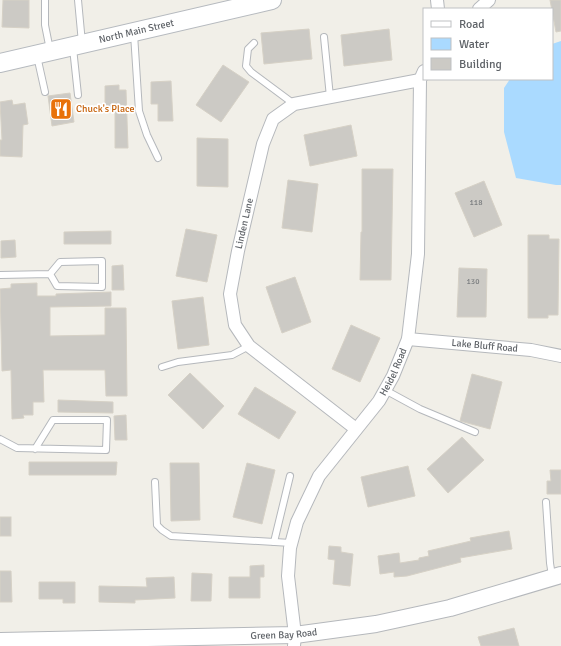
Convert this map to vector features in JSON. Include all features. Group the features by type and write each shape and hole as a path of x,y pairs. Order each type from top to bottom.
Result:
{"main road":[{"name":"North Main Street","path":"0,63 272,0"}],"street":[{"path":"480,8 489,0"},
{"name":"Linden Lane","path":"356,429 249,346 235,325 230,294 238,251 263,144 273,119 294,104 422,76"},
{"name":"Heidel Road","path":"294,641 288,576 291,543 297,522 320,476 386,390 408,339 418,254 422,76"},
{"name":"Lake Bluff Road","path":"408,339 531,350 561,356"},
{"name":"Green Bay Road","path":"0,641 294,641 450,608 557,576"}],"lane":[{"path":"45,0 43,53 45,92"},
{"path":"78,0 78,95"},
{"path":"134,33 138,112 158,158"},
{"path":"324,37 330,97"},
{"path":"254,43 248,49 246,66 251,72 294,104"},
{"path":"0,275 50,274 60,262 102,261 102,286 57,286 50,274"},
{"path":"162,366 178,362 232,355 249,346"},
{"path":"386,390 420,409 475,432"},
{"path":"0,439 17,448 35,449 106,450 106,420 53,420 35,449"},
{"path":"274,542 290,476"},
{"path":"155,482 157,524 162,530 171,536 291,543"},
{"path":"546,502 550,562 557,576"}],"water":[{"path":"561,41 561,185 516,178 504,132 504,88 509,80 553,80 553,44"}],"building":[{"path":"3,0 29,0 29,28 2,27"},
{"path":"550,0 561,0 561,31 556,32 553,8 552,8"},
{"path":"309,29 312,59 264,64 261,33"},
{"path":"389,29 392,60 344,66 341,35"},
{"path":"223,65 249,82 221,122 196,105"},
{"path":"171,81 173,121 158,121 158,104 151,104 151,82"},
{"path":"119,85 119,90 126,90 128,148 115,148 115,109 105,109 105,86"},
{"name":"Chuck's Place","path":"70,93 74,122 52,126 48,96"},
{"path":"12,100 13,105 25,103 28,124 23,125 22,157 0,156 0,140 2,140 0,102"},
{"path":"351,125 357,156 310,166 304,135"},
{"path":"197,138 228,139 228,187 197,186"},
{"path":"362,169 393,169 391,280 360,280"},
{"path":"288,180 318,184 312,232 282,228"},
{"path":"484,181 502,225 474,237 455,193"},
{"path":"186,229 217,235 207,282 176,276"},
{"path":"111,231 111,244 64,244 64,232"},
{"path":"528,235 549,235 549,239 559,239 558,315 548,315 548,318 528,318"},
{"path":"15,240 16,257 1,258 1,241"},
{"path":"123,265 124,290 112,290 112,266"},
{"path":"459,268 487,269 486,317 457,317"},
{"path":"295,277 311,322 282,333 266,287"},
{"path":"37,283 37,296 111,292 111,306 50,307 50,336 105,335 105,308 126,308 127,396 106,396 105,370 43,370 44,402 33,402 33,415 23,415 24,418 12,419 11,370 2,371 0,289 11,288 11,284"},
{"path":"203,297 209,345 178,349 172,301"},
{"path":"351,325 380,338 360,382 332,369"},
{"path":"190,373 224,406 203,429 168,395"},
{"path":"472,374 502,382 490,429 460,421"},
{"path":"255,387 296,412 279,439 238,414"},
{"path":"58,400 113,402 113,413 58,412"},
{"path":"126,415 127,440 115,440 114,416"},
{"path":"462,437 484,460 448,493 427,469"},
{"path":"29,462 117,462 116,475 29,475"},
{"path":"170,463 199,463 200,520 171,521"},
{"path":"247,463 275,470 262,524 233,517"},
{"path":"408,466 415,496 368,507 361,477"},
{"path":"550,470 561,470 561,494 547,494 547,481 551,481"},
{"path":"0,517 11,517 11,536 0,536"},
{"path":"509,531 512,549 460,558 461,562 407,576 394,577 394,572 380,574 378,556 399,553 400,563 419,560 419,558 429,556 428,551 471,541 470,538"},
{"path":"329,546 341,547 341,552 353,554 350,586 333,584 335,560 328,559"},
{"path":"264,565 264,577 260,577 260,598 229,598 229,577 250,577 250,566"},
{"path":"0,571 11,571 12,602 0,602"},
{"path":"192,573 212,574 211,601 191,601"},
{"path":"174,577 175,598 135,600 135,603 99,602 99,586 147,587 146,578"},
{"path":"39,582 75,582 75,603 63,603 63,599 39,599"},
{"path":"514,628 519,646 481,646 478,637"}],"place":[{"name":"Chuck's Place","path":"61,109"}]}
